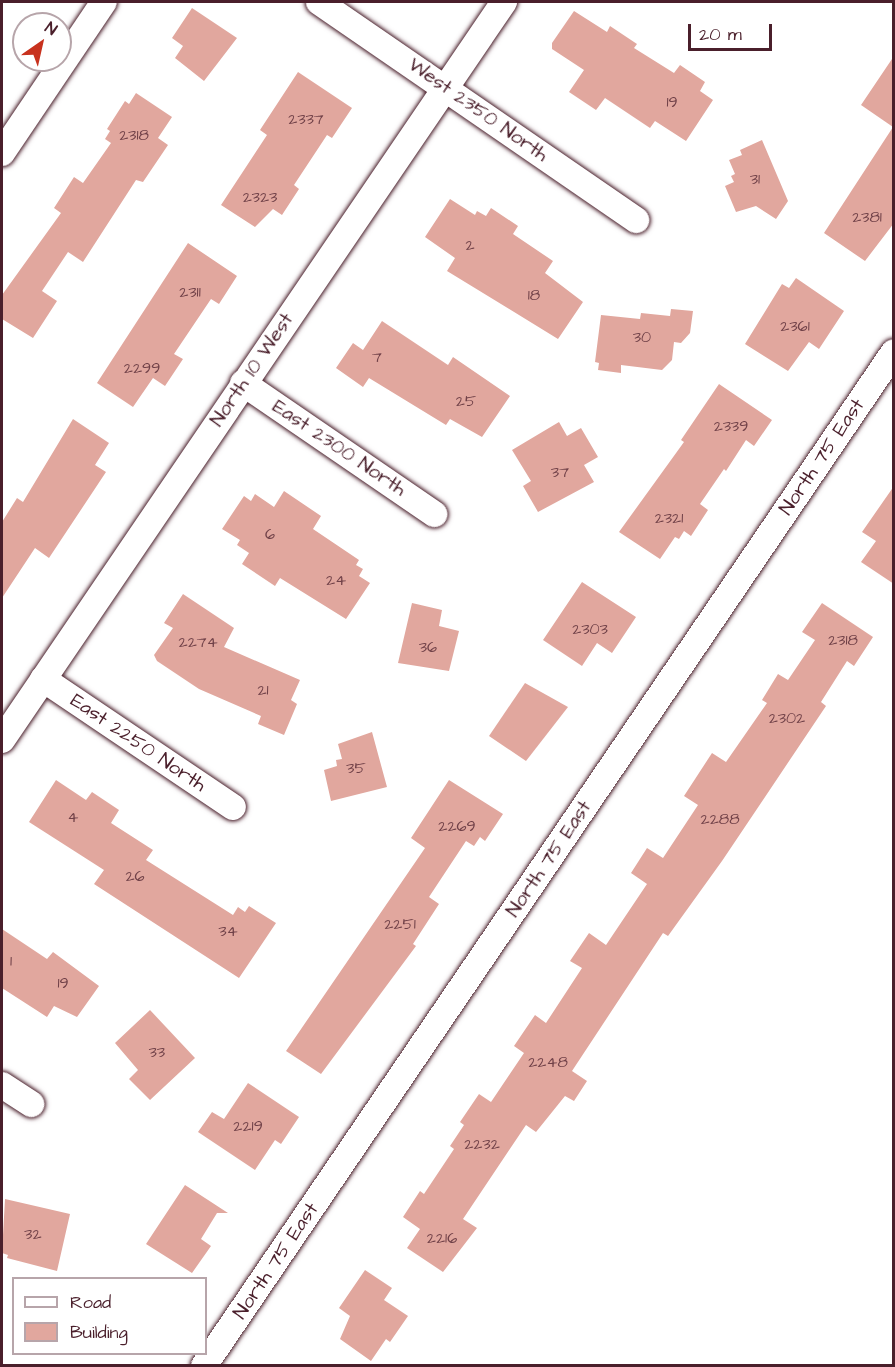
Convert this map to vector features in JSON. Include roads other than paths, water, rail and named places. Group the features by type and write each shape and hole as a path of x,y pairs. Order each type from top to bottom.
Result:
{"street":[{"path":"2,153 105,2"},
{"name":"West 2350 North","path":"319,2 636,220"},
{"name":"North 10 West","path":"2,740 504,2"},
{"name":"North 75 East","path":"204,1365 894,352"},
{"name":"East 2300 North","path":"243,383 434,514"},
{"name":"East 2250 North","path":"43,679 233,807"},
{"path":"2,1085 31,1104"}]}
